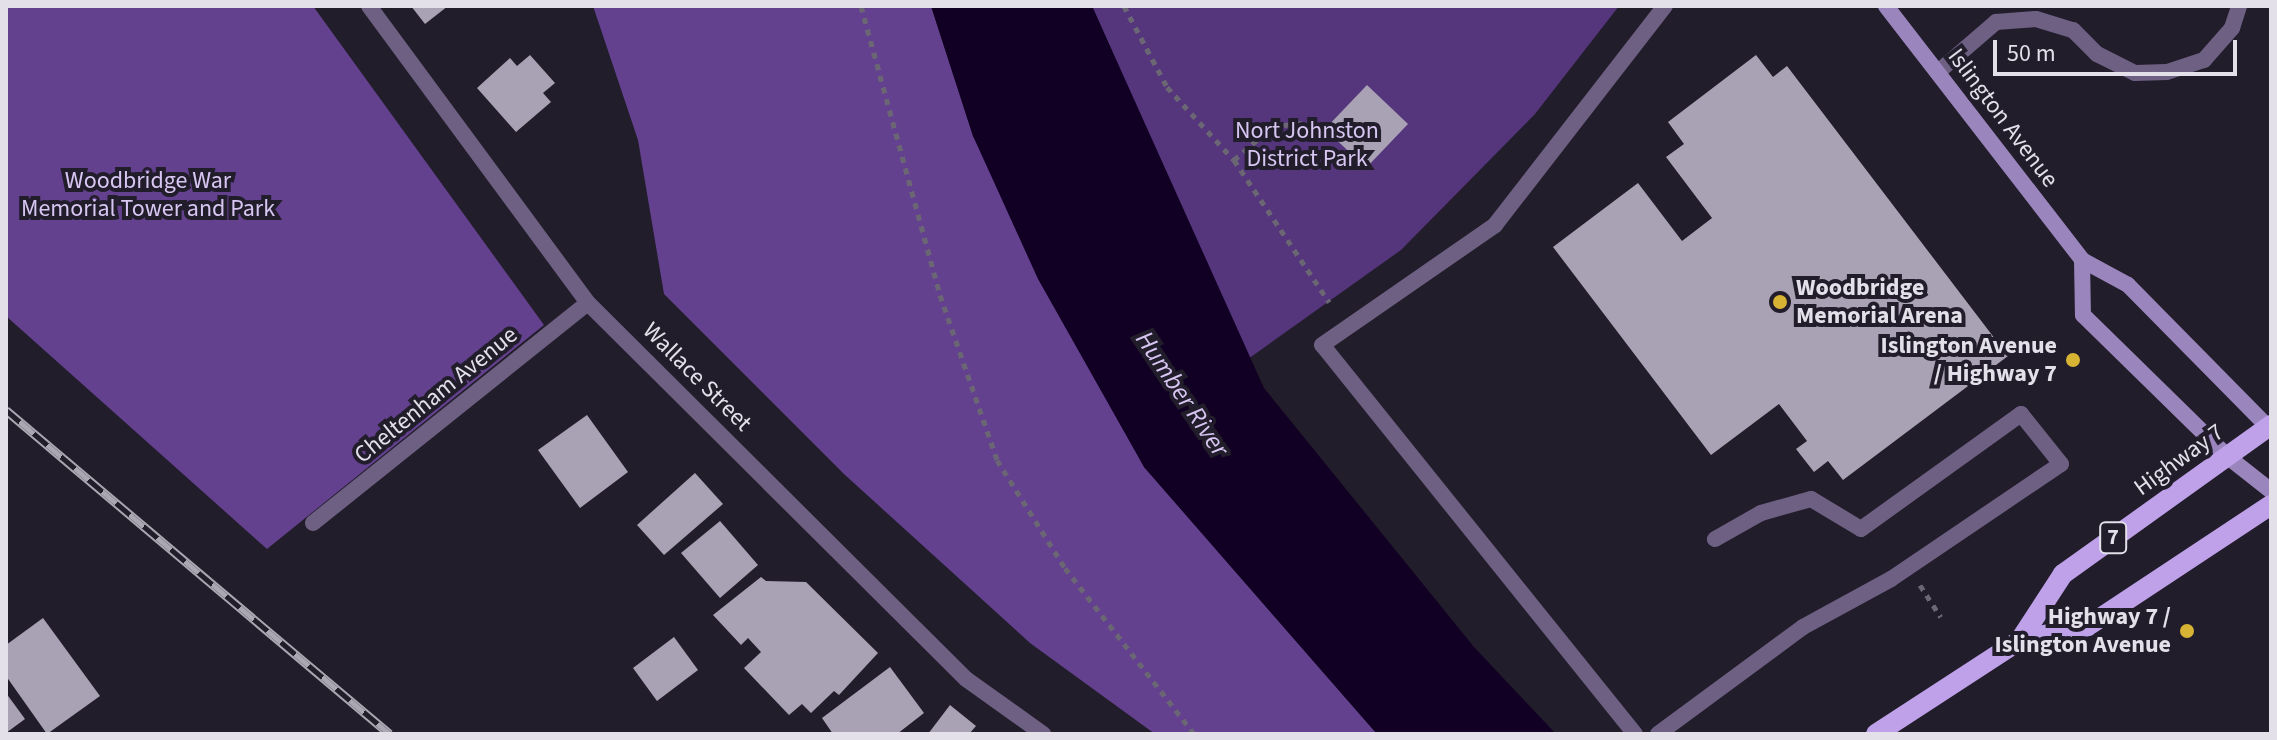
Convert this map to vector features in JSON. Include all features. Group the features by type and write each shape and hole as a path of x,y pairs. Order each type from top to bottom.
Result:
{"main road":[{"name":"Islington Avenue","path":"1886,6 2082,260 2128,285 2270,428"},
{"path":"2082,260 2083,315 2228,457 2271,491"},
{"name":"Highway 7","path":"2020,640 2063,574 2270,428"},
{"name":"Highway 7","path":"1876,734 2020,640 2088,626 2271,505"}],"street":[{"name":"Wallace Street","path":"369,6 588,303 966,679 1043,734"},
{"path":"1635,734 1322,345 1495,225 1665,6"},
{"path":"1938,72 1996,22 2036,19 2073,30 2097,54 2135,73 2167,72 2204,60 2232,28 2239,6"},
{"name":"Cheltenham Avenue","path":"313,523 588,303"},
{"path":"1658,734 1803,627 1908,568 2061,464 2021,414 1861,529 1811,499 1761,513 1715,539"}],"path":[{"path":"861,6 940,295 997,460 1065,568 1194,734"},
{"path":"1124,6 1167,87 1234,160 1329,302"},
{"path":"1234,160 1284,125 1320,121"},
{"path":"1908,568 1941,617"}],"green space":[{"name":"Woodbridge War Memorial Tower and Park","path":"6,6 313,6 544,325 267,549 6,316"},
{"path":"593,6 931,6 973,136 1144,467 1377,734 1155,734 1030,643 844,474 664,294 638,140"},
{"name":"Nort Johnston District Park","path":"1092,6 1619,6 1535,114 1401,250 1248,359"}],"water":[{"name":"Humber River","path":"931,6 1092,6 1264,388 1474,647 1556,734 1377,734 1144,467 1038,279 973,136"}],"building":[{"path":"411,6 448,6 425,24"},
{"path":"530,55 555,83 543,93 551,102 516,132 477,88 510,58 517,66"},
{"name":"Woodbridge Memorial Arena","path":"1756,55 1773,77 1787,66 2008,356 1843,480 1828,461 1814,472 1796,449 1807,441 1779,404 1711,455 1553,247 1638,183 1682,241 1712,218 1666,157 1684,144 1668,122"},
{"path":"1367,85 1408,124 1366,168 1325,129"},
{"path":"587,415 628,472 580,508 538,450"},
{"path":"695,473 723,504 664,555 637,525"},
{"path":"720,521 758,565 720,598 681,553"},
{"path":"761,577 766,581 806,582 878,653 839,695 834,691 811,713 802,704 789,715 744,668 761,652 748,638 741,645 713,615"},
{"path":"43,618 100,696 47,734 6,676 6,645"},
{"path":"674,637 698,670 657,701 633,668"},
{"path":"890,667 924,713 897,734 833,734 822,718"},
{"path":"6,693 25,719 6,733"},
{"path":"950,705 976,726 969,734 928,734"}],"railway":[{"path":"6,410 390,734"}],"place":[{"name":"Woodbridge Memorial Arena","path":"1780,302"},
{"name":"Islington Avenue / Highway 7","path":"2073,360"},
{"name":"Highway 7 / Islington Avenue","path":"2187,631"}]}
